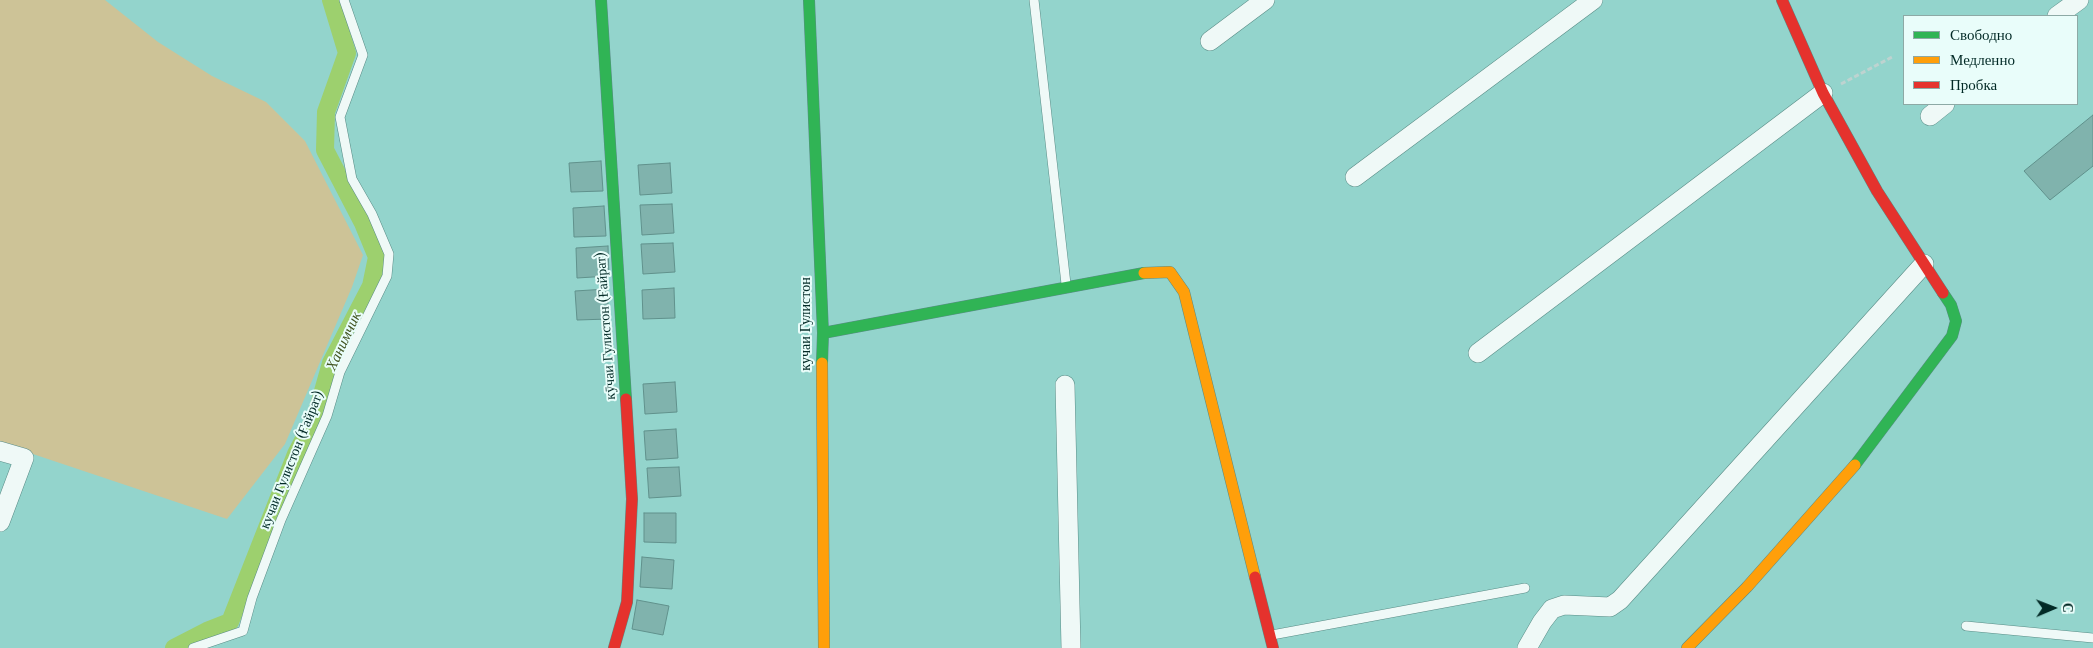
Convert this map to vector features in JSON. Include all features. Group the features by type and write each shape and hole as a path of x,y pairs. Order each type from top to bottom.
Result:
{"street":[{"name":"кӯчаи Гулистон (Ғайрат)","path":"601,0 632,499 627,602 614,648"},
{"name":"кучаи Гулистон","path":"809,0 823,333 821,386 824,648"},
{"path":"1210,41 1265,0"},
{"path":"1355,177 1593,0"},
{"path":"1687,648 1747,587 1849,473 1952,336 1956,321 1951,306 1877,191 1823,94 1782,0"},
{"path":"2058,15 2079,0"},
{"path":"1478,353 1823,94"},
{"path":"1930,116 1944,105"},
{"path":"1527,648 1552,609 1564,605 1610,607 1620,600 1924,264"},
{"path":"823,333 1149,272 1170,272 1184,292 1273,648"},
{"path":"1065,385 1071,648"},
{"path":"0,451 24,458 0,522"}],"lane":[{"name":"кучаи Гулистон (Ғайрат)","path":"193,648 243,631 252,598 281,520 327,416 340,372 388,276 389,254 372,214 352,179 340,117 362,55 344,0"},
{"path":"1034,0 1066,287"},
{"path":"1270,636 1525,588"},
{"path":"1966,626 2093,638"}],"path":[{"path":"1823,94 1894,56"}],"shaded area":[{"path":"0,0 105,0 158,42 212,76 266,102 305,141 363,255 352,287 285,444 227,519 0,443"}],"building":[{"path":"2093,115 2093,166 2050,200 2024,171"},
{"path":"601,161 603,191 571,192 569,163"},
{"path":"670,163 672,193 640,195 638,165"},
{"path":"672,204 674,233 642,235 640,205"},
{"path":"604,206 606,236 574,237 573,208"},
{"path":"673,243 675,272 643,274 641,244"},
{"path":"608,246 609,276 577,278 576,248"},
{"path":"674,288 675,318 643,319 642,290"},
{"path":"607,289 609,319 577,320 575,291"},
{"path":"675,382 677,412 645,414 643,384"},
{"path":"676,429 678,458 646,460 644,431"},
{"path":"679,467 681,496 649,498 647,468"},
{"path":"644,513 676,513 676,543 644,542"},
{"path":"642,557 674,560 672,589 640,587"},
{"path":"637,600 669,606 663,635 632,629"}],"waterway":[{"name":"Ханимчик","path":"174,648 207,631 230,622 296,454 316,416 331,363 371,286 377,257 363,223 325,150 326,112 347,53 331,0"}],"traffic: fast":[{"path":"601,0 626,399"},
{"path":"809,0 823,333 822,363"},
{"path":"823,333 1144,273"},
{"path":"1855,465 1952,336 1956,321 1951,305 1943,293"}],"traffic: slow":[{"path":"1144,273 1170,272 1184,292 1255,577"},
{"path":"822,363 824,648"},
{"path":"1687,648 1747,587 1855,465"}],"traffic: jam":[{"path":"1782,0 1823,93 1877,191 1943,293"},
{"path":"614,648 627,602 632,499 626,399"},
{"path":"1255,577 1273,648"}]}
